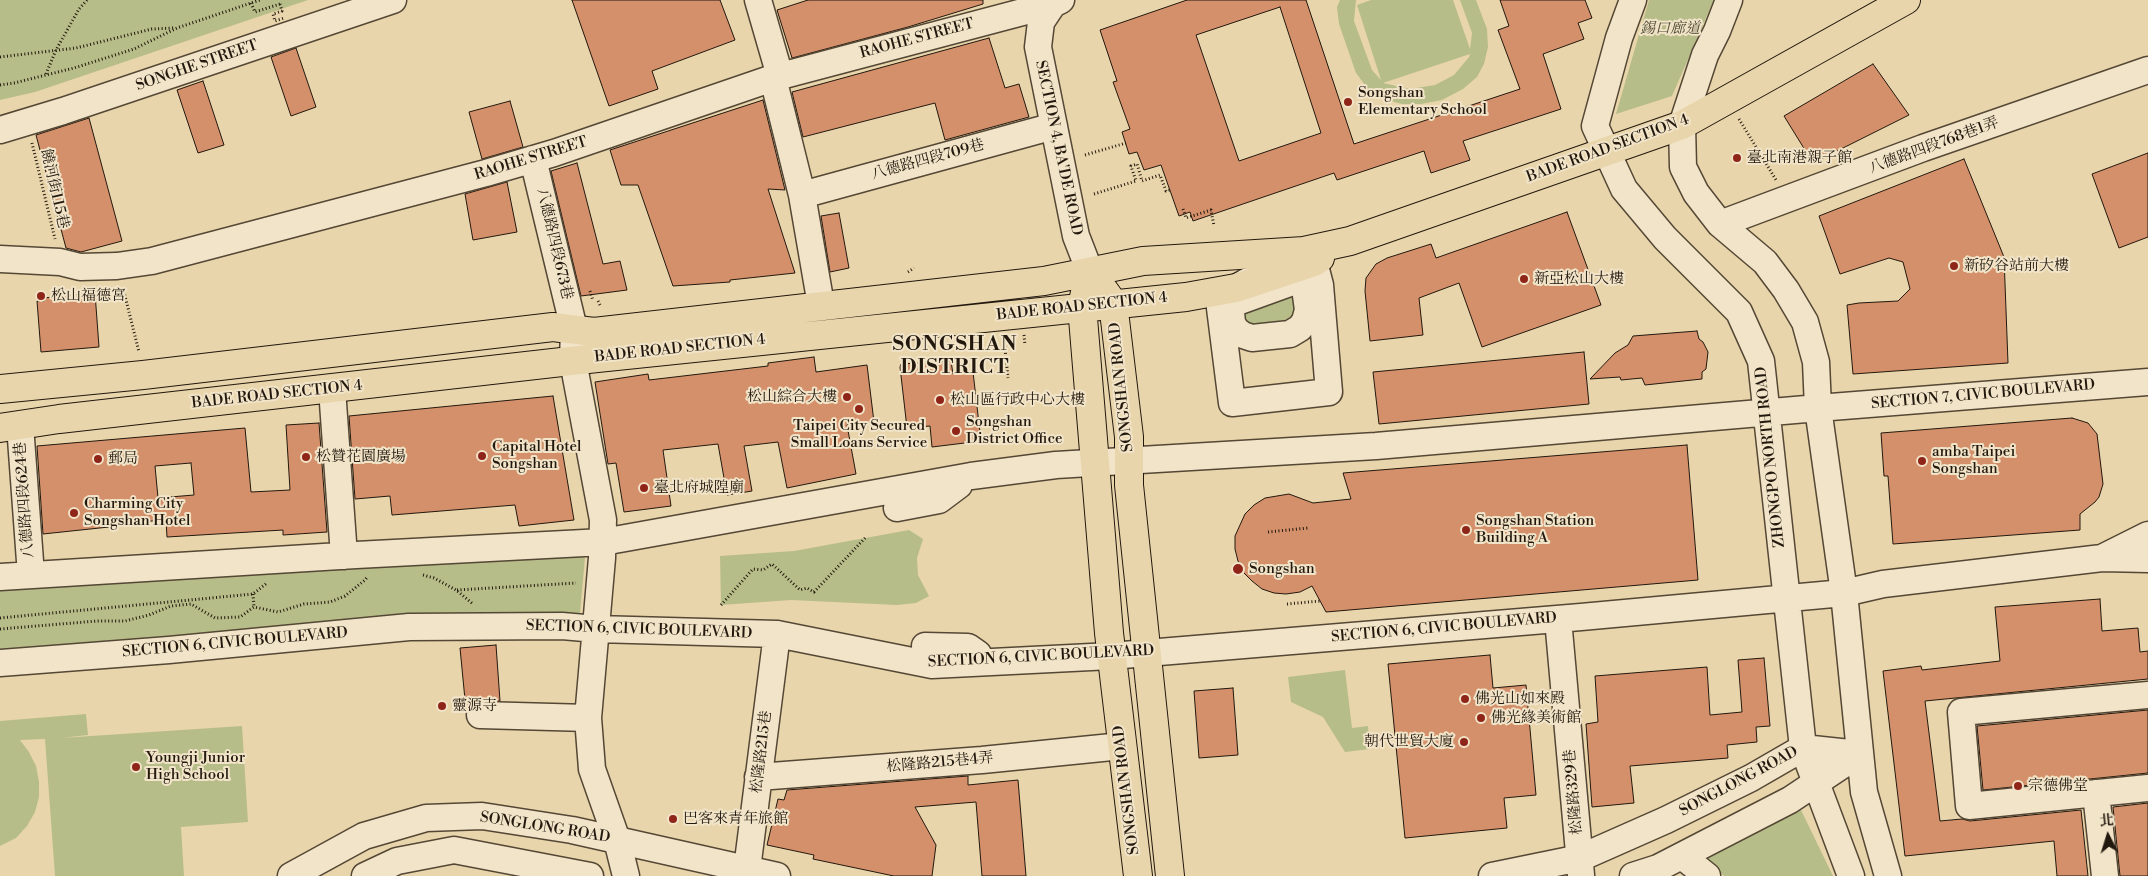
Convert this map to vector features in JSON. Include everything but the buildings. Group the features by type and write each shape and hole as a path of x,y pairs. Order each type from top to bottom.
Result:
{"main road":[{"name":"BADE ROAD SECTION 4","path":"10,427 59,419 332,388 1082,306 1186,297 1236,295 1309,257 1350,241 1682,125 1906,0"},
{"name":"BADE ROAD SECTION 4","path":"0,389 144,375 553,327 594,332 1044,281 1143,261 1309,257"},
{"name":"SONGSHAN ROAD","path":"1090,272 1113,303 1129,437 1129,485 1170,876"},
{"name":"SONGSHAN ROAD","path":"1090,272 1082,306 1111,656 1138,876"}],"street":[{"name":"SONGHE STREET","path":"0,130 393,0"},
{"path":"758,0 777,77 802,195 821,305"},
{"name":"ZHONGPO NORTH ROAD","path":"1633,0 1619,38 1595,126 1624,189 1659,231 1739,312 1761,361 1803,748 1851,876"},
{"path":"1729,0 1705,55 1682,125 1683,167 1696,193 1720,224 1764,262 1786,290 1805,322 1816,362 1818,408 1844,592 1859,754 1866,805 1888,876"},
{"name":"RAOHE STREET","path":"0,259 60,262 80,267 117,266 152,262 534,159 777,77 1057,2"},
{"name":"SECTION 4, BA'DE ROAD","path":"1057,2 1041,22 1038,47 1040,66 1076,236 1090,272"},
{"name":"八德路四段768巷1弄","path":"1720,224 1923,148 2148,70"},
{"name":"八德路四段709巷","path":"802,195 1054,126"},
{"name":"八德路四段673巷","path":"534,159 574,329 573,361 603,520 603,542 588,718 592,768 617,840 626,876"},
{"path":"1236,295 1220,308 1232,403 1329,392 1320,285 1309,257"},
{"name":"SECTION 7, CIVIC BOULEVARD","path":"1818,408 2148,382"},
{"path":"332,388 344,556"},
{"path":"0,577 603,542 971,476 1096,463 1376,446 1818,408"},
{"name":"八德路四段624巷","path":"10,427 30,575"},
{"path":"897,508 939,500 971,476"},
{"path":"2102,558 2148,534"},
{"path":"1844,592 1883,584 2102,558 2148,559"},
{"name":"SECTION 6, CIVIC BOULEVARD","path":"0,663 169,650 409,626 562,626 596,629 777,634 932,666 1111,656 1558,619 1786,599 1844,592"},
{"name":"松隆路329巷","path":"1558,619 1580,867"},
{"name":"松隆路215巷","path":"747,869 777,634"},
{"path":"925,646 968,647 991,662"},
{"path":"2148,695 1961,712 1969,806 2148,788"},
{"path":"480,715 588,718"},
{"name":"松隆路215巷4弄","path":"758,777 982,760 1122,746"},
{"name":"SONGLONG ROAD","path":"1492,876 1580,867 1666,820 1751,778 1803,748 1859,754"},
{"path":"1633,876 1662,872 1682,856 1781,805 1816,784 1859,754"},
{"path":"2096,794 2105,876"},
{"name":"SONGLONG ROAD","path":"291,876 364,836 426,818 482,816 572,830 777,876"},
{"path":"365,876 397,861 454,850 590,876"},
{"path":"1682,856 1706,876"}],"path":[{"path":"46,75 56,50 79,8 87,0"},
{"path":"0,85 74,68 134,49 177,28 260,0"},
{"path":"251,3 255,12 280,4 282,11 273,14 275,21 284,18"},
{"path":"0,57 76,48 152,29 177,28"},
{"path":"1739,119 1788,200"},
{"name":"饒河街115巷","path":"27,122 60,262"},
{"path":"1086,155 1126,144"},
{"path":"1094,194 1136,181 1131,166 1136,164 1142,181 1160,175 1166,191 1170,190"},
{"path":"1183,209 1186,218 1211,210 1214,226"},
{"path":"117,266 144,375"},
{"path":"908,272 914,268"},
{"path":"1003,331 1008,378"},
{"path":"1268,532 1308,528"},
{"path":"721,605 753,568 763,570 772,564 800,590 807,588 814,592 866,538"},
{"path":"0,629 97,621 125,622 171,606 191,604 215,618 240,617 254,607 278,612 304,604 330,602 346,596 365,580 371,571"},
{"path":"417,574 434,578 456,590 576,583"},
{"path":"0,618 252,594 268,582"},
{"path":"252,594 254,607"},
{"path":"1287,604 1320,601"}],"green space":[{"path":"0,0 308,0 35,92 0,100"},
{"path":"1340,0 1356,0 1354,21 1372,70 1381,80 1357,5 1371,0 1453,0 1470,49 1472,33 1460,0 1476,0 1487,29 1488,47 1484,64 1477,77 1463,89 1442,100 1421,104 1402,104 1383,99 1368,89 1356,73 1339,24 1337,7","holes":["1470,54 1454,75 1435,85 1410,89 1383,83"]},
{"name":"錫口廊道","path":"1649,0 1714,0 1672,96 1616,114"},
{"path":"1297,288 1296,324 1246,329 1242,308"},
{"path":"909,530 923,539 917,558 918,575 929,596 916,603 897,605 791,600 721,605 720,556 794,551"},
{"path":"579,554 585,558 580,613 459,617 0,657 0,586"},
{"path":"1345,670 1352,728 1368,726 1370,749 1345,752 1323,717 1291,702 1288,677"},
{"path":"86,714 88,735 61,738 242,726 248,822 181,827 184,876 55,876 45,739 20,740 36,766 39,797 35,812 27,826 16,838 0,846 0,721"},
{"path":"1800,808 1833,876 1724,876 1703,858"}],"place":[{"name":"Songshan Elementary School","path":"1348,102"},
{"name":"臺北南港親子館","path":"1737,158"},
{"name":"新矽谷站前大樓","path":"1954,266"},
{"name":"新亞松山大樓","path":"1524,279"},
{"name":"松山福德宮","path":"41,296"},
{"name":"松山綜合大樓","path":"847,397"},
{"name":"松山區行政中心大樓","path":"940,400"},
{"name":"Taipei City Secured Small Loans Service","path":"859,409"},
{"name":"Songshan District Office","path":"956,431"},
{"name":"Capital Hotel Songshan","path":"482,456"},
{"name":"松贊花園廣場","path":"306,457"},
{"name":"郵局","path":"98,459"},
{"name":"amba Taipei Songshan","path":"1922,461"},
{"name":"臺北府城隍廟","path":"644,488"},
{"name":"Charming City Songshan Hotel","path":"74,513"},
{"name":"Songshan Station Building A","path":"1466,530"},
{"name":"Songshan","path":"1238,569"},
{"name":"佛光山如來殿","path":"1465,699"},
{"name":"靈源寺","path":"442,706"},
{"name":"佛光緣美術館","path":"1481,718"},
{"name":"朝代世貿大廈","path":"1464,742"},
{"name":"Youngji Junior High School","path":"136,767"},
{"name":"宗德佛堂","path":"2018,786"},
{"name":"巴客來青年旅館","path":"673,819"}],"district":[{"name":"SONGSHAN DISTRICT","path":"955,356"}]}
